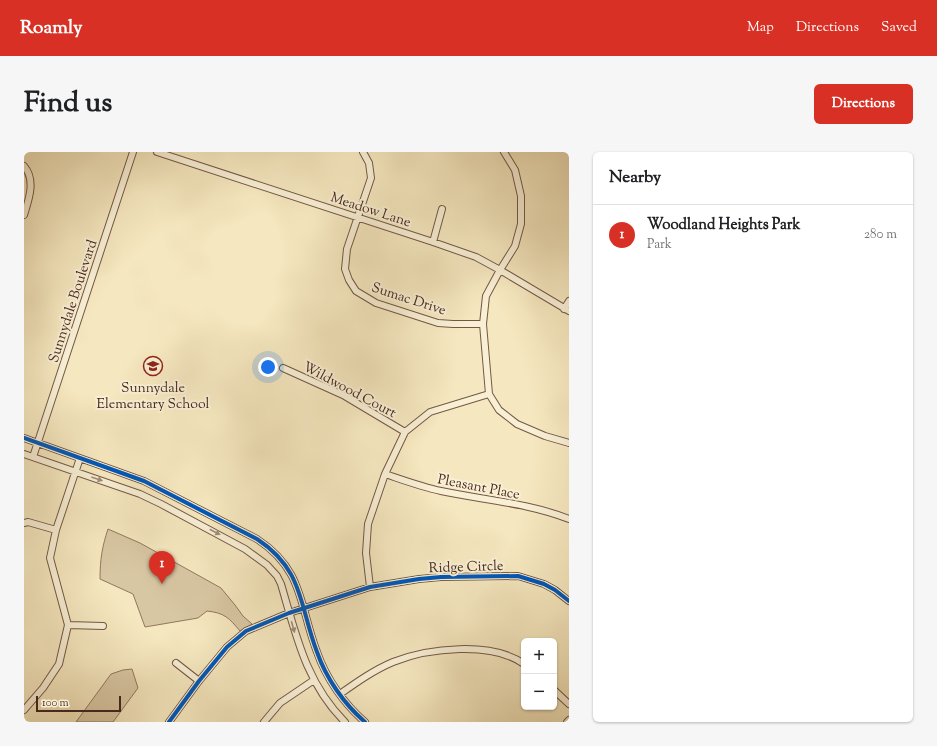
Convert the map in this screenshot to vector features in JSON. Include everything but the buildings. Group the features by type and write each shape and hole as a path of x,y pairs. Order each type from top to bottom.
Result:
{"street":[{"name":"Sunnydale Boulevard","path":"33,457 133,152"},
{"name":"Meadow Lane","path":"157,152 476,257 567,310"},
{"name":"Sumac Drive","path":"363,152 369,164 370,178 348,249 345,269 348,280 356,291 376,303 438,323 483,324"},
{"path":"504,152 515,170 521,196 521,224 515,246 486,296 483,324 490,394 499,410 517,424 545,436 569,443"},
{"path":"24,166 30,175 31,188 29,201 24,215"},
{"path":"433,242 442,209"},
{"path":"567,310 569,301"},
{"name":"Wildwood Court","path":"283,368 343,395 405,432"},
{"path":"370,587 366,553 368,524 385,474 405,432 430,412 490,394"},
{"path":"24,438 157,487 264,544 278,555 296,583 319,658 332,683 365,722"},
{"path":"24,454 154,500 245,549 267,565 277,576 281,584 299,647 314,680 331,706 346,722"},
{"path":"24,710 43,688 59,664 68,625 50,558 56,530 80,458"},
{"name":"Pleasant Place","path":"385,474 439,491 534,509 556,514 569,519"},
{"path":"24,523 28,522 56,530"},
{"name":"Ridge Circle","path":"169,722 199,681 227,647 246,631 289,613 370,587 441,577 518,576 544,584 555,590 569,601"},
{"path":"68,625 103,626"},
{"path":"340,694 372,673 394,662 418,654 435,651 484,650 504,654 521,662"},
{"path":"176,663 199,681"},
{"path":"264,722 280,703 314,680"},
{"path":"557,693 569,704"}],"shaded area":[{"path":"108,529 140,543 221,588 243,616 252,624 240,631 226,617 218,613 207,611 198,618 145,627 133,594 100,579 100,566"},
{"path":"132,669 138,688 113,722 76,722 111,674"}],"cycle path":[{"path":"24,438 144,481 257,539 272,551 284,563 292,576 298,590 311,635 325,671 343,699 365,722"},
{"path":"169,722 199,681 227,647 246,631 289,613 370,587 441,577 518,576 544,584 555,590 569,601"}],"place":[{"name":"Sunnydale Elementary School","path":"153,366"},
{"name":"Woodland Heights Park","path":"162,584"}]}
